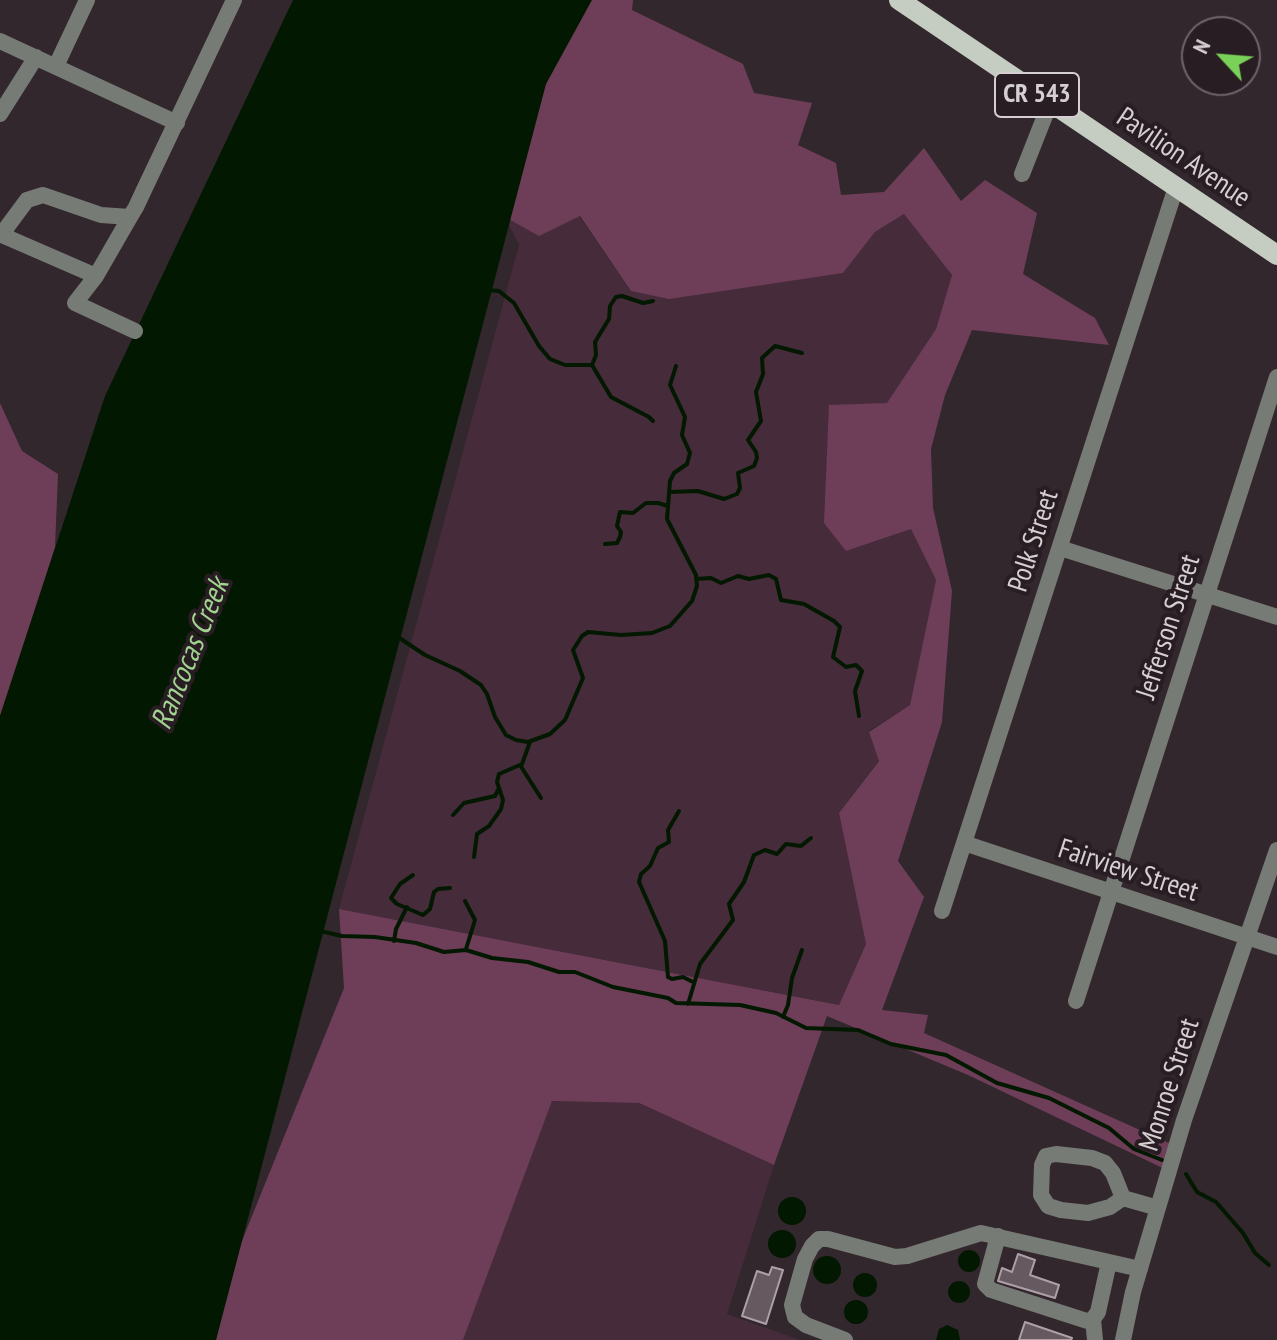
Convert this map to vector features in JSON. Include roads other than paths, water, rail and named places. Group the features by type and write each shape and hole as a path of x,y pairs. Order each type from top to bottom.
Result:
{"main road":[{"name":"Pavilion Avenue","path":"899,0 1277,255"}],"street":[{"path":"56,66 87,0"},
{"path":"135,331 75,303 96,276 130,217 234,0"},
{"path":"0,41 177,123"},
{"path":"0,114 36,57"},
{"path":"1022,174 1050,103"},
{"name":"Polk Street","path":"942,911 1176,187"},
{"path":"96,276 4,236 7,227 27,200 43,195 101,215 130,217"},
{"name":"Jefferson Street","path":"1076,1001 1277,377"},
{"path":"1060,548 1277,617"},
{"name":"Fairview Street","path":"964,843 1277,947"},
{"name":"Monroe Street","path":"1123,1340 1140,1269 1184,1120 1277,850"},
{"path":"1056,1154 1092,1158 1105,1163 1113,1173 1123,1198 1110,1207 1088,1213 1048,1206 1041,1195 1042,1165 1046,1156 1056,1154"},
{"path":"1123,1198 1158,1208"},
{"path":"845,1340 806,1325 795,1317 792,1305 805,1259 819,1239 895,1257 981,1233 1140,1269"},
{"path":"998,1236 985,1284 991,1290 1087,1321 1098,1312 1109,1262"},
{"path":"1093,1319 1095,1340"}],"water":[{"name":"Rancocas Creek","path":"293,0 592,0 546,84 216,1340 0,1340 0,716 105,396"},
{"path":"792,1197 802,1201 806,1211 802,1221 792,1225 782,1221 778,1211 782,1201"},
{"path":"782,1230 792,1234 796,1244 792,1254 782,1258 772,1254 768,1244 772,1234"},
{"path":"965,1250 973,1250 980,1261 973,1272 965,1272 958,1265 958,1257"},
{"path":"827,1256 837,1260 841,1270 837,1280 827,1284 817,1280 813,1270 817,1260"},
{"path":"865,1273 874,1276 877,1285 874,1294 865,1297 856,1294 853,1285 856,1276"},
{"path":"955,1281 963,1281 970,1292 963,1303 955,1303 948,1296 948,1288"},
{"path":"856,1300 865,1303 868,1312 865,1321 856,1324 847,1321 844,1312 847,1303"},
{"path":"947,1325 958,1330 960,1340 936,1340 939,1329"}],"waterway":[{"path":"488,290 499,291 514,303 550,359 565,365 592,365"},
{"path":"592,365 596,355 595,342 609,319 610,306 616,297 643,303 653,301"},
{"path":"670,492 698,491 724,499 737,494 740,488 738,473 754,466 757,458 748,440 761,421 756,392 763,374 762,358 775,346 802,353"},
{"path":"592,365 611,397 653,421"},
{"path":"398,637 481,685 506,735 528,742 550,734 565,720 583,678 573,650 582,636 588,632 621,635 652,633 670,626 692,601 697,586 696,575 667,519 670,481 674,473 687,464 690,453 682,435 685,417 670,385 676,366"},
{"path":"605,544 617,543 620,537 617,526 620,512 633,513 646,503 668,506"},
{"path":"696,579 711,578 721,583 738,576 749,579 769,575 776,579 781,600 804,604 834,621 840,627 833,657 846,667 856,665 862,671 855,691 859,716"},
{"path":"474,857 477,834 489,826 501,809 503,800 497,782 499,774 522,764 530,742"},
{"path":"520,765 541,798"},
{"path":"453,815 464,803 495,796 498,790"},
{"path":"679,811 668,830 669,842 658,848 639,882 665,941 668,977 683,977 693,982"},
{"path":"688,1004 700,964 733,920 729,904 744,882 754,855 765,850 777,854 786,844 801,846 811,838"},
{"path":"413,875 400,884 391,898 397,904 423,915 430,909 434,892 450,888"},
{"path":"465,901 475,920 466,949"},
{"path":"394,941 396,929 407,907"},
{"path":"320,931 416,943 444,952 466,950 492,958 528,962 559,972 575,972 613,987 668,998 676,1003 740,1005 776,1013 806,1028 858,1030 891,1044 946,1055 997,1083 1049,1098 1109,1128 1134,1149 1162,1160"},
{"path":"783,1017 802,950"},
{"path":"1186,1174 1197,1192 1216,1202 1243,1233 1255,1253 1269,1265"}]}
